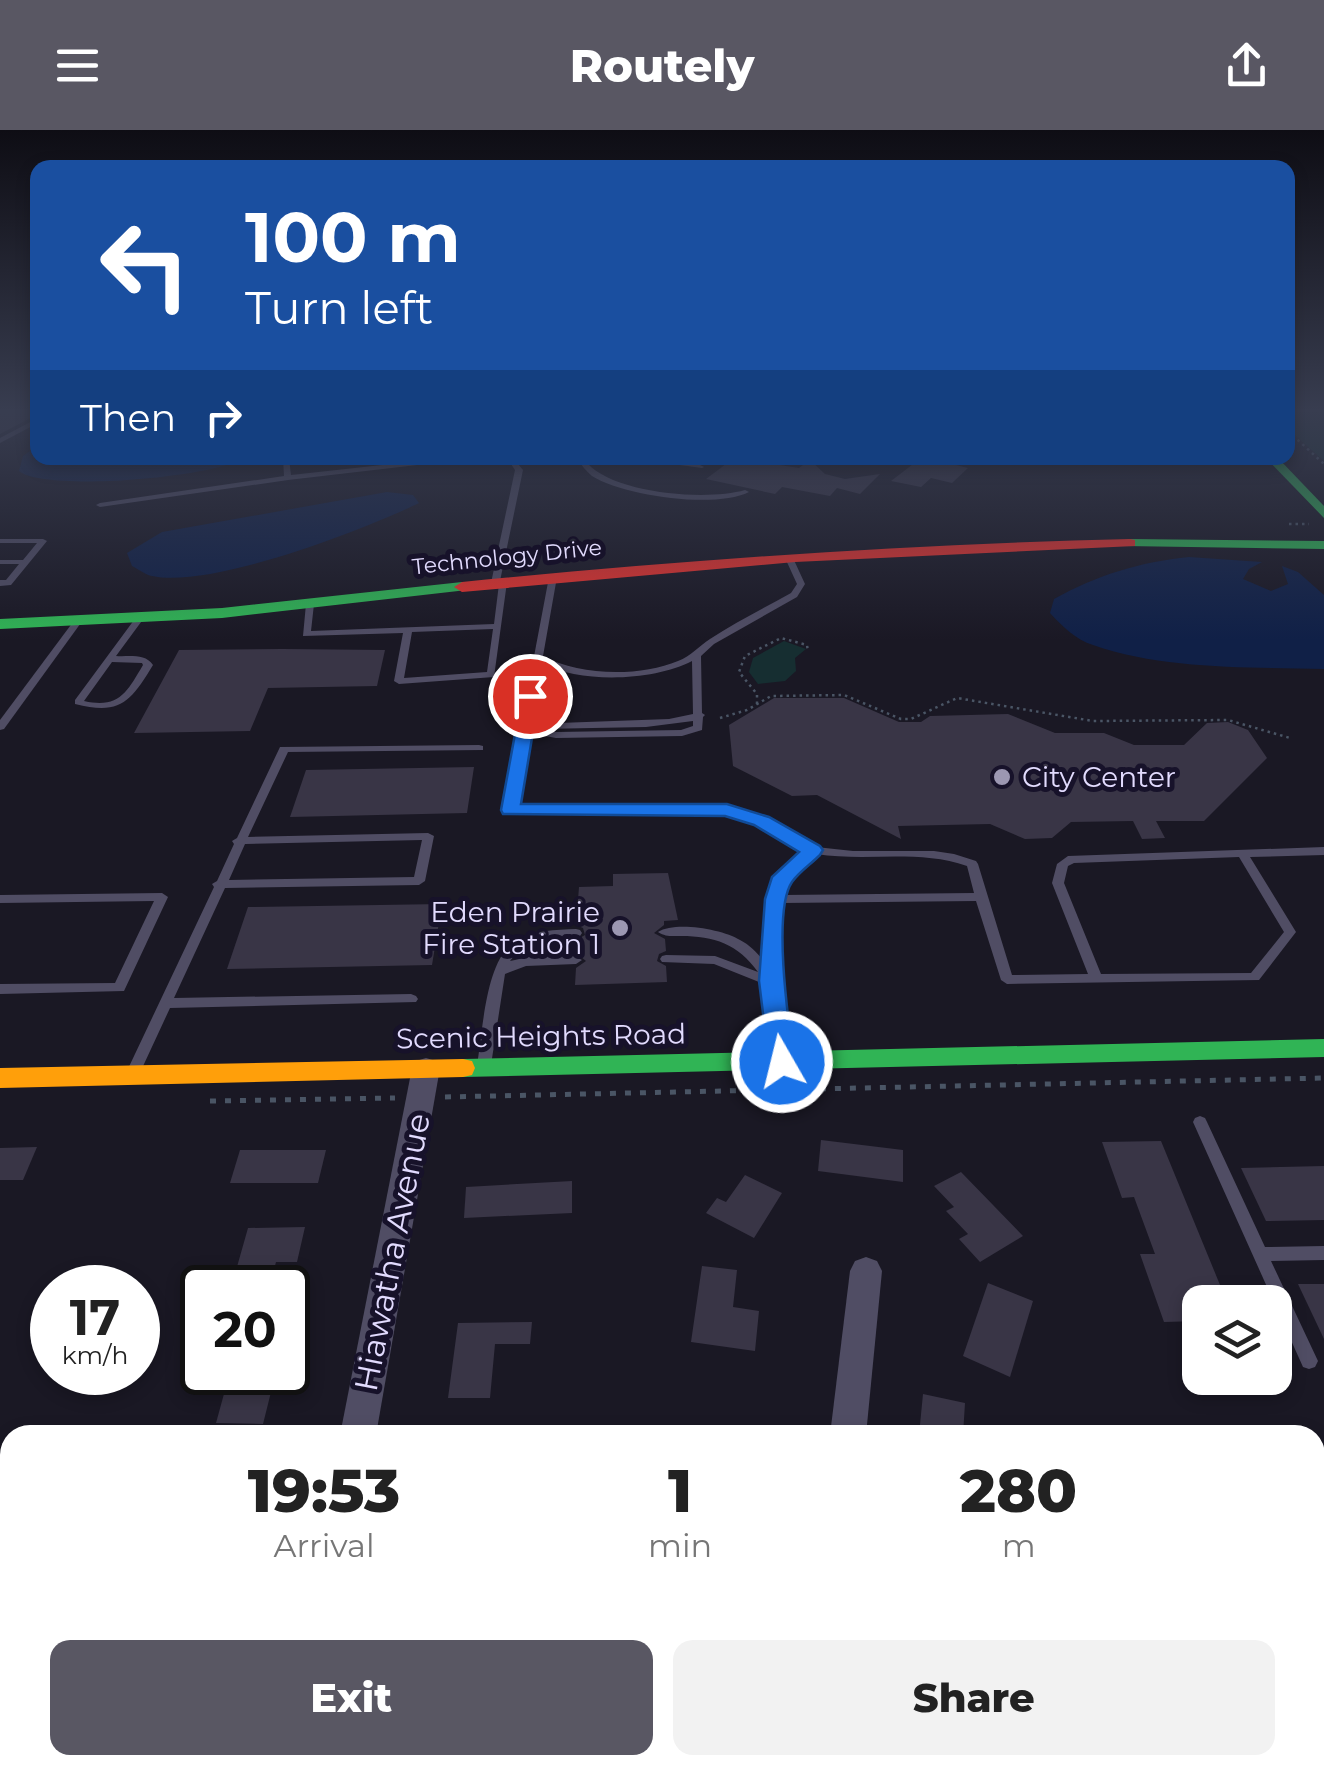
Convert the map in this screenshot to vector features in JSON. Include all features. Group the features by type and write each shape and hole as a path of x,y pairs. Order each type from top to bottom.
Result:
{"street":[{"path":"1299,487 1324,514"},
{"name":"Technology Drive","path":"0,624 140,618 310,604 553,576 1019,545 1174,530 1324,532"},
{"name":"Technology Drive","path":"1019,545 1182,542 1324,545"},
{"name":"Scenic Heights Road","path":"0,1078 132,1075 424,1083 484,1068 1324,1048"},
{"name":"Hiawatha Avenue","path":"360,1425 424,1083"},
{"path":"849,1425 866,1272"}],"lane":[{"path":"100,505 227,487"},
{"path":"408,630 399,681 491,675 499,582 516,487"},
{"path":"642,487 706,500 745,492"},
{"path":"0,541 43,541 8,583 0,583"},
{"path":"538,658 565,671 673,668 794,596 801,584 790,560"},
{"path":"0,562 26,562"},
{"path":"553,576 510,810 727,810 762,821 812,850 838,856 950,854 972,864 1007,980 1254,977 1290,932 1242,852"},
{"path":"310,604 306,634 498,626"},
{"path":"110,660 145,660 148,665 127,701 115,705 78,702 140,618"},
{"path":"0,726 79,620"},
{"path":"524,729 557,722 687,721 700,716 696,655"},
{"path":"132,1075 284,749 479,748"},
{"path":"218,884 419,881 428,836 238,841"},
{"path":"782,1062 770,981 776,899 780,882 812,850"},
{"path":"1096,978 1058,883 1062,864 1088,856 1324,851"},
{"path":"0,899 162,898 119,988 0,990"},
{"path":"776,899 980,898"},
{"path":"664,932 718,935 744,945 759,960 770,981"},
{"path":"484,1068 499,972 506,952 520,941 576,933"},
{"path":"666,958 715,960 770,981"},
{"path":"499,972 531,960 576,960"},
{"path":"164,1003 411,999"},
{"path":"1200,1122 1309,1361"},
{"path":"1260,1254 1324,1253"}],"path":[{"path":"757,704 757,694 739,672 744,656 781,638 807,645 808,652"},
{"path":"720,718 771,696 844,695 901,719 910,719 957,698 1027,707 1093,722 1228,720 1290,738"},
{"path":"196,1102 424,1083 1324,1078"}],"green space":[{"path":"784,641 806,649 795,658 796,671 785,681 758,684 749,672 753,658"}],"water":[{"path":"387,492 413,495 419,503 362,528 247,566 178,578 152,576 132,566 127,553 162,532"},
{"path":"1189,557 1262,562 1249,569 1243,579 1271,591 1288,584 1282,566 1298,572 1324,595 1324,669 1207,666 1149,659 1087,643 1050,613 1054,599 1103,576"}],"building":[{"path":"742,487 867,487 860,494 837,488 830,496 782,487 775,494"},
{"path":"179,650 385,650 377,686 268,688 250,731 134,733"},
{"name":"City Center","path":"774,698 844,698 899,722 921,722 930,716 1008,714 1055,733 1104,733 1134,745 1184,745 1207,723 1228,722 1248,730 1267,758 1204,821 1156,821 1165,838 1142,839 1133,821 1071,822 1052,838 1025,839 990,824 898,826 901,839 817,795 792,796 733,766 729,725"},
{"path":"474,767 467,813 290,817 306,770"},
{"name":"Eden Prairie Fire Station 1","path":"668,873 678,920 664,921 654,933 665,939 666,951 659,954 657,961 666,966 667,982 575,985 576,968 586,961 576,953 576,940 585,935 583,928 576,925 579,887 613,886 613,874"},
{"path":"442,904 432,965 227,969 248,907"},
{"path":"821,1140 903,1150 903,1182 818,1171"},
{"path":"1161,1141 1220,1285 1182,1285 1182,1322 1164,1322 1140,1254 1155,1254 1134,1197 1122,1198 1102,1142"},
{"path":"37,1147 23,1180 0,1180 0,1148"},
{"path":"240,1150 326,1150 318,1183 230,1183"},
{"path":"1324,1166 1324,1220 1266,1221 1241,1168"},
{"path":"961,1172 1023,1236 980,1262 959,1239 968,1234 946,1211 954,1207 934,1186"},
{"path":"745,1175 782,1193 754,1238 706,1213 717,1198 726,1202"},
{"path":"572,1181 572,1213 464,1218 466,1187"},
{"path":"305,1227 297,1262 238,1265 248,1228"},
{"path":"702,1266 737,1270 733,1307 759,1311 755,1351 691,1342"},
{"path":"988,1283 1033,1301 1010,1377 963,1356"},
{"path":"1298,1284 1324,1284 1324,1339"},
{"path":"532,1322 530,1344 495,1344 490,1398 448,1398 458,1323"},
{"path":"923,1394 965,1403 964,1425 920,1425"},
{"path":"224,1395 270,1395 263,1424 216,1423"}],"traffic: fast":[{"path":"1299,487 1324,514"},
{"path":"1130,543 1324,545"},
{"path":"0,624 222,613 462,587"},
{"path":"463,1068 1324,1048"}],"traffic: slow":[{"path":"0,1078 463,1068"}],"traffic: jam":[{"path":"462,587 795,558 1130,543"}],"place":[{"name":"City Center","path":"1002,777"},
{"name":"Eden Prairie Fire Station 1","path":"620,928"}],"route":[{"path":"530,696 510,810 727,810 762,821 812,850 780,882 776,899 770,981 782,1062"}]}
